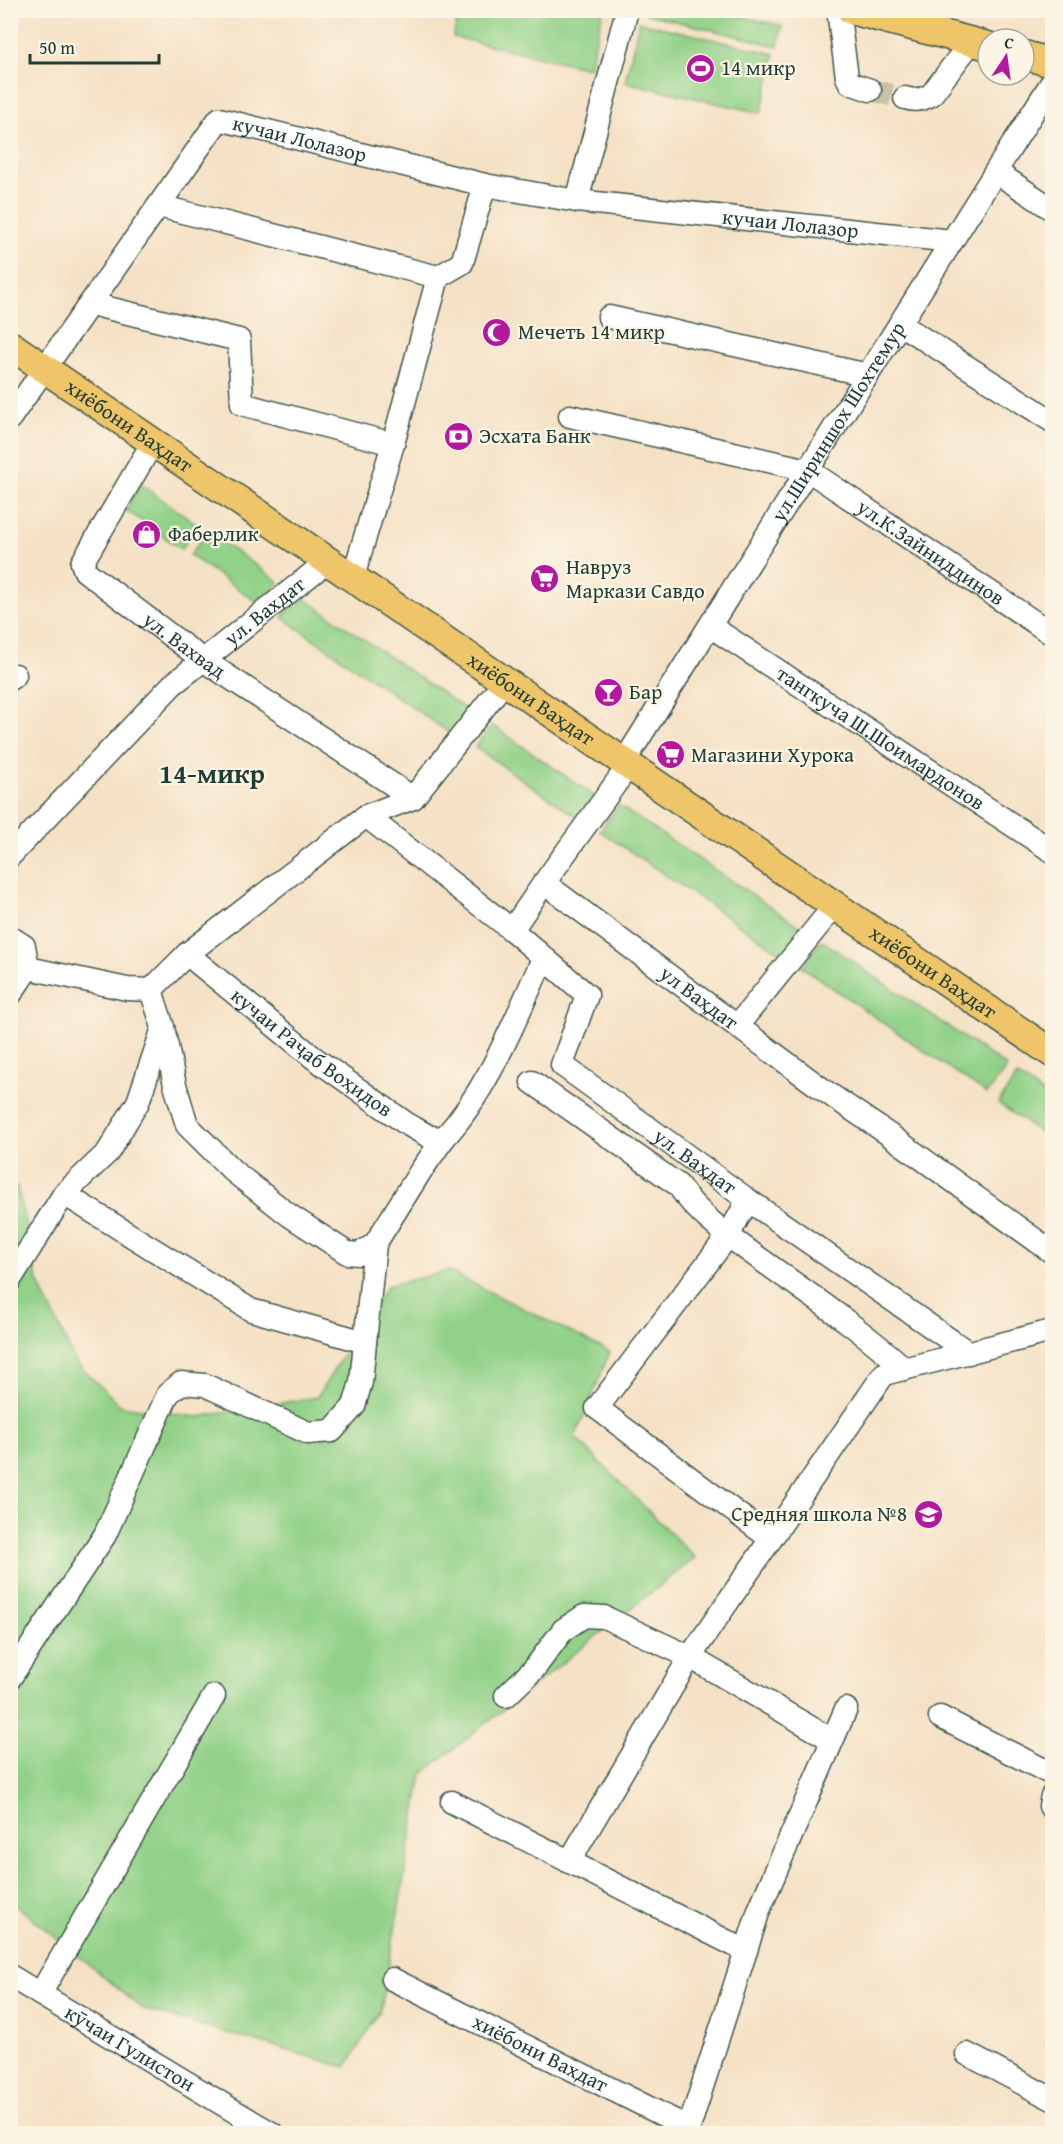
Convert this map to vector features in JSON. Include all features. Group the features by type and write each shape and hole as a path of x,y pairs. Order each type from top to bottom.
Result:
{"main road":[{"path":"851,10 976,43"},
{"path":"1036,58 1053,63"},
{"name":"хиёбони Ваҳдат","path":"10,345 1053,1053"}],"street":[{"path":"577,201 627,10"},
{"path":"838,10 846,77 850,83 870,90"},
{"path":"905,98 915,101 931,95 976,47"},
{"name":"ул.Шириншох Шохтемур","path":"626,763 1053,82"},
{"name":"кучаи Лолазор","path":"10,418 219,119 485,185 577,201 952,241"},
{"path":"996,172 1053,209"},
{"path":"159,206 438,277 462,263 485,185"},
{"path":"353,578 438,277"},
{"path":"94,300 239,340 242,404 394,439"},
{"path":"609,317 868,375"},
{"path":"900,324 1053,421"},
{"path":"570,416 808,470"},
{"name":"ул. Вахвад","path":"153,442 82,566 85,571 203,660 412,798"},
{"name":"ул.К.Зайниддинов","path":"808,470 1053,634"},
{"name":"ул. Вахдат","path":"10,856 172,685 328,561"},
{"name":"тангкуча Ш.Шоимардонов","path":"710,626 1053,851"},
{"path":"28,968 127,989 151,990 187,954 366,816 412,798 505,681"},
{"path":"366,816 512,930 626,763"},
{"name":"ул Ваҳдат","path":"544,883 822,1089 1053,1252"},
{"path":"736,1026 835,905"},
{"name":"ул. Вахдат","path":"512,930 587,995 562,1065 748,1200 969,1353"},
{"path":"10,937 24,946 28,968 10,995"},
{"name":"кучаи Раҷаб Воҳидов","path":"187,954 333,1071 407,1124 430,1137 444,1138"},
{"path":"151,990 163,1027 175,1085 187,1125 233,1171 289,1215 346,1253 359,1254 375,1244 420,1172 478,1095 543,959"},
{"path":"10,1280 64,1194 108,1152 138,1102 163,1027"},
{"path":"532,1082 678,1185 684,1195 728,1236 869,1337 905,1369"},
{"path":"64,1194 251,1310 365,1342"},
{"path":"748,1200 728,1236 597,1408 771,1539"},
{"path":"10,1678 105,1535 168,1394 181,1383 205,1385 308,1432 332,1431 354,1406 361,1382 375,1244"},
{"path":"569,1862 690,1657 884,1374 1053,1331"},
{"path":"506,1695 534,1669 563,1629 584,1616 604,1617 690,1657 832,1740"},
{"path":"40,1994 214,1696"},
{"name":"хиёбони Вахдат","path":"392,1979 688,2131 759,1910 846,1708"},
{"path":"940,1717 1053,1774"},
{"path":"1053,1796 1050,1806 1053,1809"},
{"path":"452,1802 746,1951"},
{"name":"кӯчаи Гулистон","path":"10,1976 245,2127 273,2133"},
{"path":"967,2054 1053,2098"}],"green space":[{"path":"460,10 603,11 589,68 453,37"},
{"path":"642,11 719,11 782,26 778,46"},
{"name":"14 микр","path":"639,22 775,54 761,113 625,82"},
{"path":"140,484 198,525 181,549 126,510"},
{"path":"207,531 279,582 261,605 190,555"},
{"path":"301,596 468,711 451,734 282,617"},
{"path":"492,725 597,798 580,819 475,747"},
{"path":"618,805 802,928 784,955 600,831"},
{"path":"821,940 1007,1067 987,1094 802,967"},
{"path":"1017,1076 1052,1100 1052,1141 998,1103"},
{"path":"17,1186 38,1281 76,1363 121,1406 198,1417 317,1397 387,1286 448,1271 610,1352 575,1437 695,1558 422,1774 381,2009 346,2067 143,2009 11,1901 10,1196"}],"tunnel":[{"path":"870,90 905,98"}],"place":[{"name":"14 микр","path":"700,68"},
{"name":"Мечеть 14 микр","path":"497,332"},
{"name":"Эсхата Банк","path":"458,436"},
{"name":"Фаберлик","path":"147,534"},
{"name":"Навруз Маркази Савдо","path":"545,579"},
{"name":"Бар","path":"608,692"},
{"name":"Магазини Хурока","path":"670,755"},
{"name":"Средняя школа №8","path":"928,1514"}],"district":[{"name":"14-микр","path":"212,774"}]}
